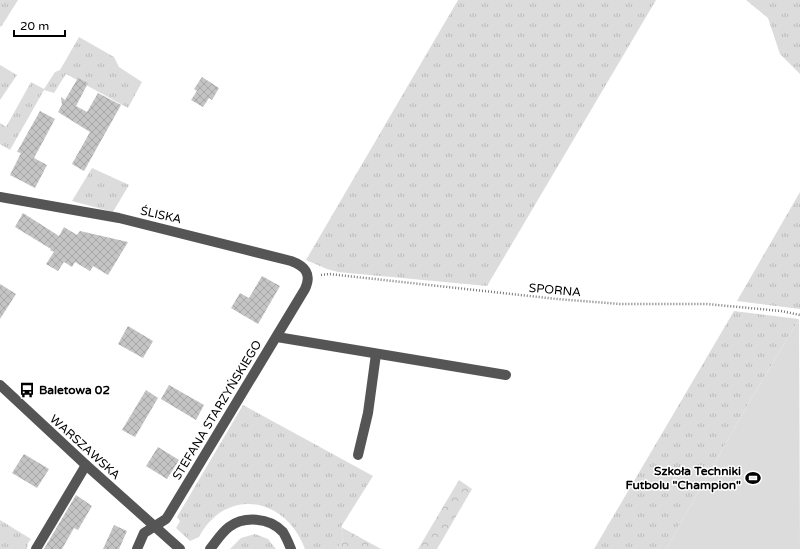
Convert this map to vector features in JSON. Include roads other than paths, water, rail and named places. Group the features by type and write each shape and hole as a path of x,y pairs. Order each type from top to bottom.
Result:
{"street":[{"name":"ŚLISKA","path":"0,197 119,218 219,242 291,261 302,267 308,276"},
{"name":"STEFANA STARZYŃSKIEGO","path":"137,549 144,533 166,519 168,516 308,284 308,276"},
{"path":"277,337 506,375"},
{"path":"358,455 368,413 376,354"},
{"name":"WARSZAWSKA","path":"0,385 86,465 180,549"},
{"path":"36,549 86,465"},
{"path":"210,549 227,528 236,523 249,519 259,520 271,524 283,532 291,549"}],"place":[{"name":"Baletowa 02","path":"27,390"},
{"name":"Szkoła Techniki Futbolu \"Champion\"","path":"753,478"}]}
